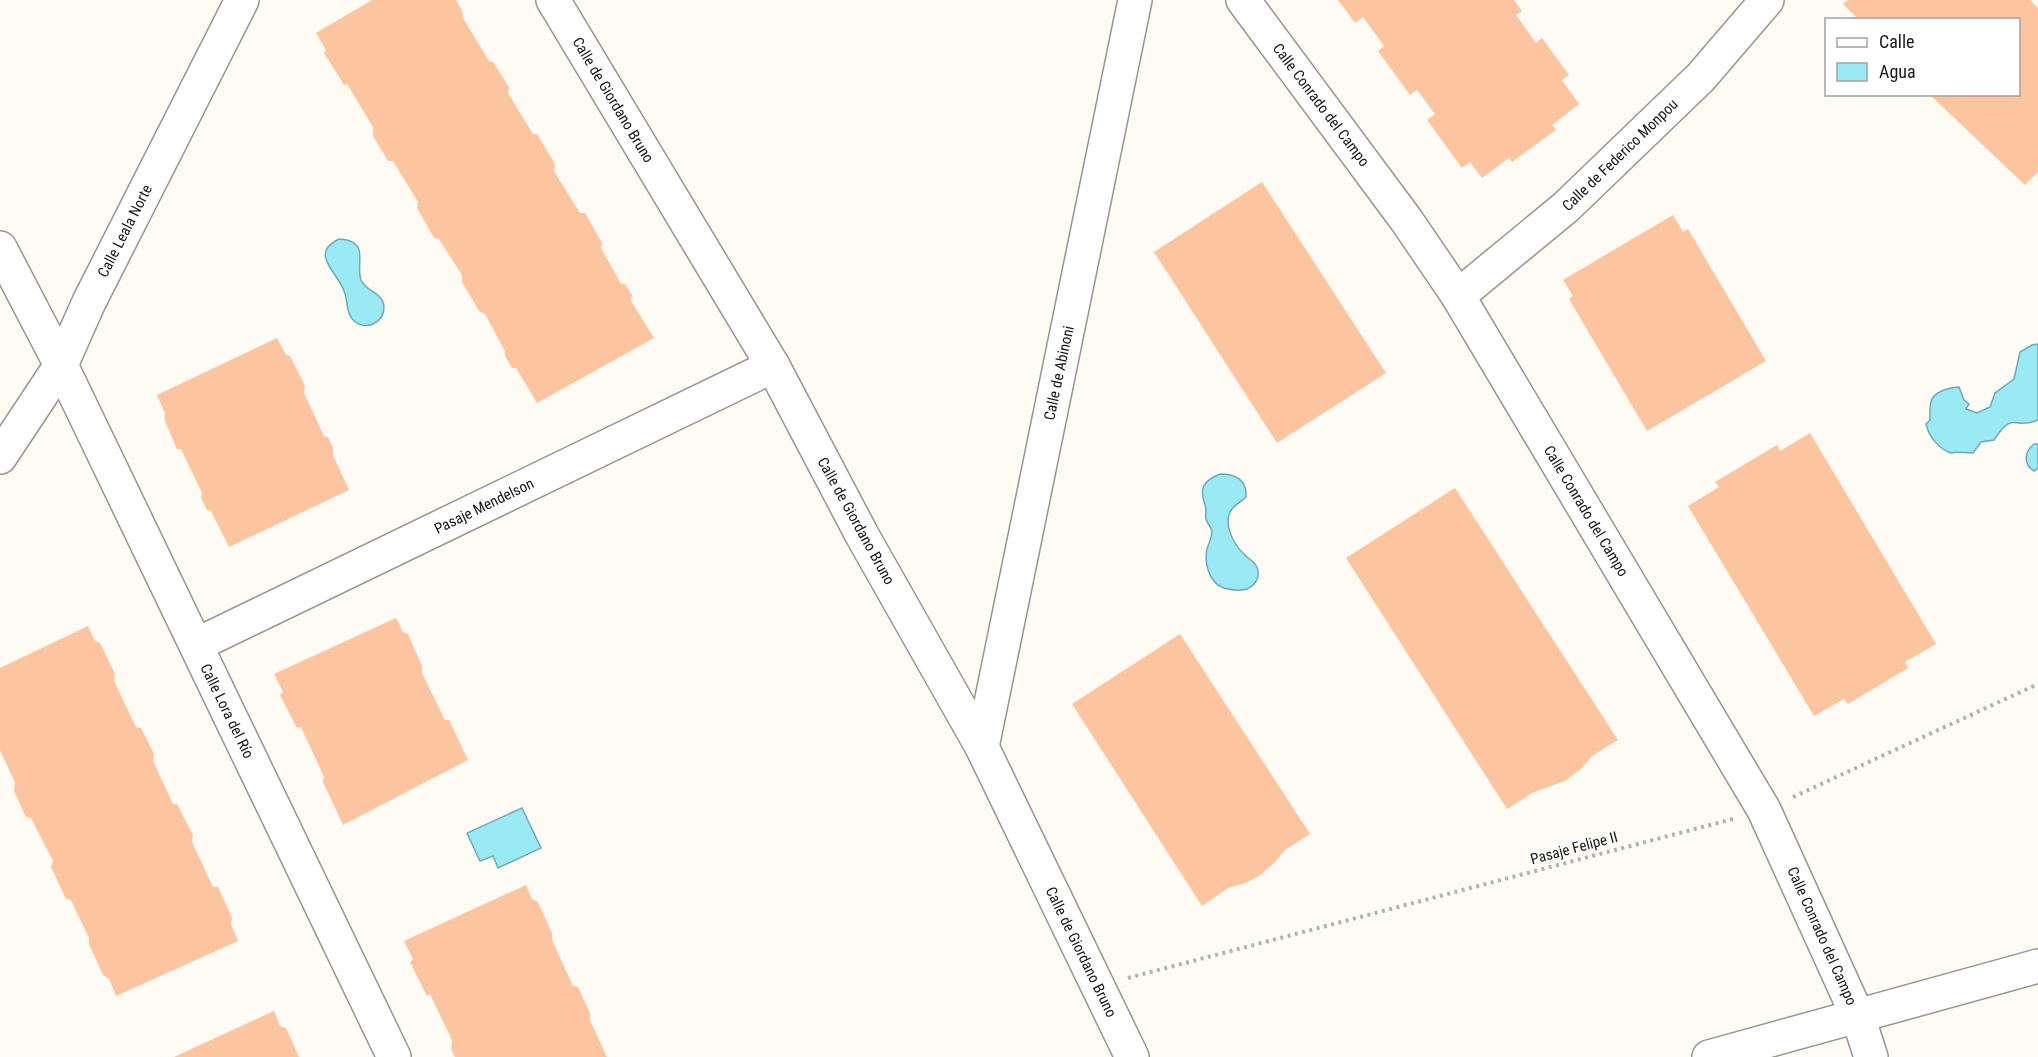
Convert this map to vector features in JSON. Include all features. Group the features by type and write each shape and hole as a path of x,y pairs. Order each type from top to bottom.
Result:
{"street":[{"name":"Calle Leala Norte","path":"0,457 61,365 89,302 242,0"},
{"name":"Calle de Giordano Bruno","path":"553,0 773,366 862,535 982,747 1132,1057"},
{"name":"Calle de Abinoni","path":"982,747 1135,0"},
{"name":"Calle Conrado del Campo","path":"1243,0 1407,221 1458,296 1764,810 1858,1017 1871,1057"},
{"name":"Calle de Federico Monpou","path":"1458,296 1566,207 1701,77 1767,0"},
{"name":"Calle Lora del Río","path":"0,248 61,365 394,1057"},
{"name":"Pasaje Mendelson","path":"196,645 773,366"},
{"path":"1709,1057 2038,966"}],"path":[{"name":"Pasaje Felipe II","path":"1098,986 1764,810 2038,684"}],"water":[{"path":"339,239 349,241 358,248 361,280 383,302 383,313 374,324 359,324 351,318 344,291 325,257 330,245"},
{"path":"2038,344 2038,420 2006,425 1994,440 1981,442 1973,453 1951,453 1935,442 1926,424 1930,420 1930,405 1935,395 1944,390 1959,387 1964,400 1969,404 1966,409 1977,413 1990,407 1995,393 2014,379 2020,352"},
{"path":"2034,444 2038,444 2038,468 2034,471 2028,465 2026,458"},
{"path":"1220,474 1236,477 1245,486 1246,497 1232,509 1228,520 1230,533 1236,545 1258,570 1256,581 1244,590 1224,588 1219,585 1211,577 1207,566 1207,549 1212,531 1206,519 1202,494 1206,482"},
{"path":"522,808 541,848 498,868 493,856 480,861 467,833"}],"building":[{"path":"372,0 456,0 463,18 489,61 493,62 509,87 508,93 555,164 554,171 580,213 585,213 602,243 601,248 621,284 625,284 632,295 631,301 654,338 537,403 516,368 512,368 485,314 479,311 462,282 462,275 439,239 434,238 417,208 418,202 393,161 388,161 373,136 373,127 347,84 344,85 324,53 326,50 316,33"},
{"path":"1338,0 1514,0 1522,11 1516,15 1536,43 1542,38 1569,75 1562,80 1579,104 1552,125 1556,130 1512,162 1509,158 1482,178 1470,162 1462,168 1427,120 1435,114 1417,90 1410,95 1378,51 1384,46 1363,17 1355,23"},
{"path":"1848,0 2030,0 2038,8 2038,172 2025,185 1931,96 2020,96 2020,18 1857,18 1843,4"},
{"path":"1262,182 1386,373 1277,443 1154,252"},
{"path":"1673,215 1683,232 1688,229 1766,361 1647,431 1569,299 1573,296 1563,280"},
{"path":"277,338 286,355 290,356 305,386 304,393 324,436 328,437 333,448 333,455 349,490 229,547 211,511 207,510 201,498 202,493 181,449 177,449 157,395"},
{"path":"1810,433 1936,644 1905,662 1908,668 1848,704 1844,699 1814,716 1688,506 1719,487 1715,482 1777,445 1780,451"},
{"path":"1455,488 1618,740 1592,756 1582,768 1565,781 1534,792 1507,809 1346,558"},
{"path":"396,618 403,632 408,634 422,666 422,673 445,720 449,720 468,760 343,825 301,727 297,728 280,695 283,692 274,674"},
{"path":"88,626 95,641 100,643 115,674 114,681 136,727 141,728 154,754 153,761 173,804 177,804 193,835 192,842 213,887 218,887 232,918 231,924 238,941 116,996 109,979 103,975 71,900 66,899 51,867 53,861 31,818 26,817 14,791 15,782 0,750 0,668"},
{"path":"1180,634 1310,834 1285,850 1259,876 1228,888 1202,906 1072,704"},
{"path":"526,885 532,899 538,902 552,933 552,940 573,986 578,987 607,1057 455,1057 451,1049 452,1040 430,994 427,996 410,962 413,959 404,941"},
{"path":"274,1011 280,1026 286,1028 299,1057 174,1057"}]}
